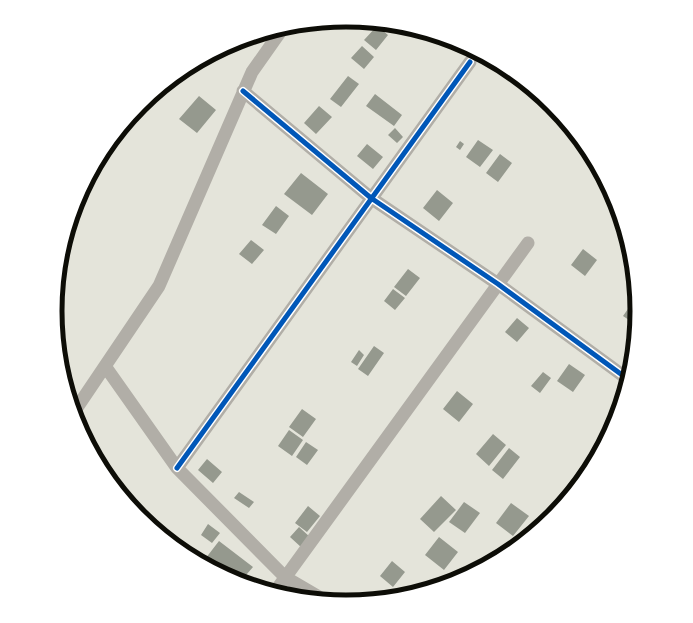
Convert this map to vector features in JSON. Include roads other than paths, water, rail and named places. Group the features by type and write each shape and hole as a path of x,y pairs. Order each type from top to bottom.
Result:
{"street":[{"path":"78,406 159,286 252,72 278,36"},
{"path":"177,468 470,62"},
{"path":"243,92 371,198 498,284 624,376"},
{"path":"278,587 528,243"},
{"path":"105,366 177,468 286,577 315,594"}]}
